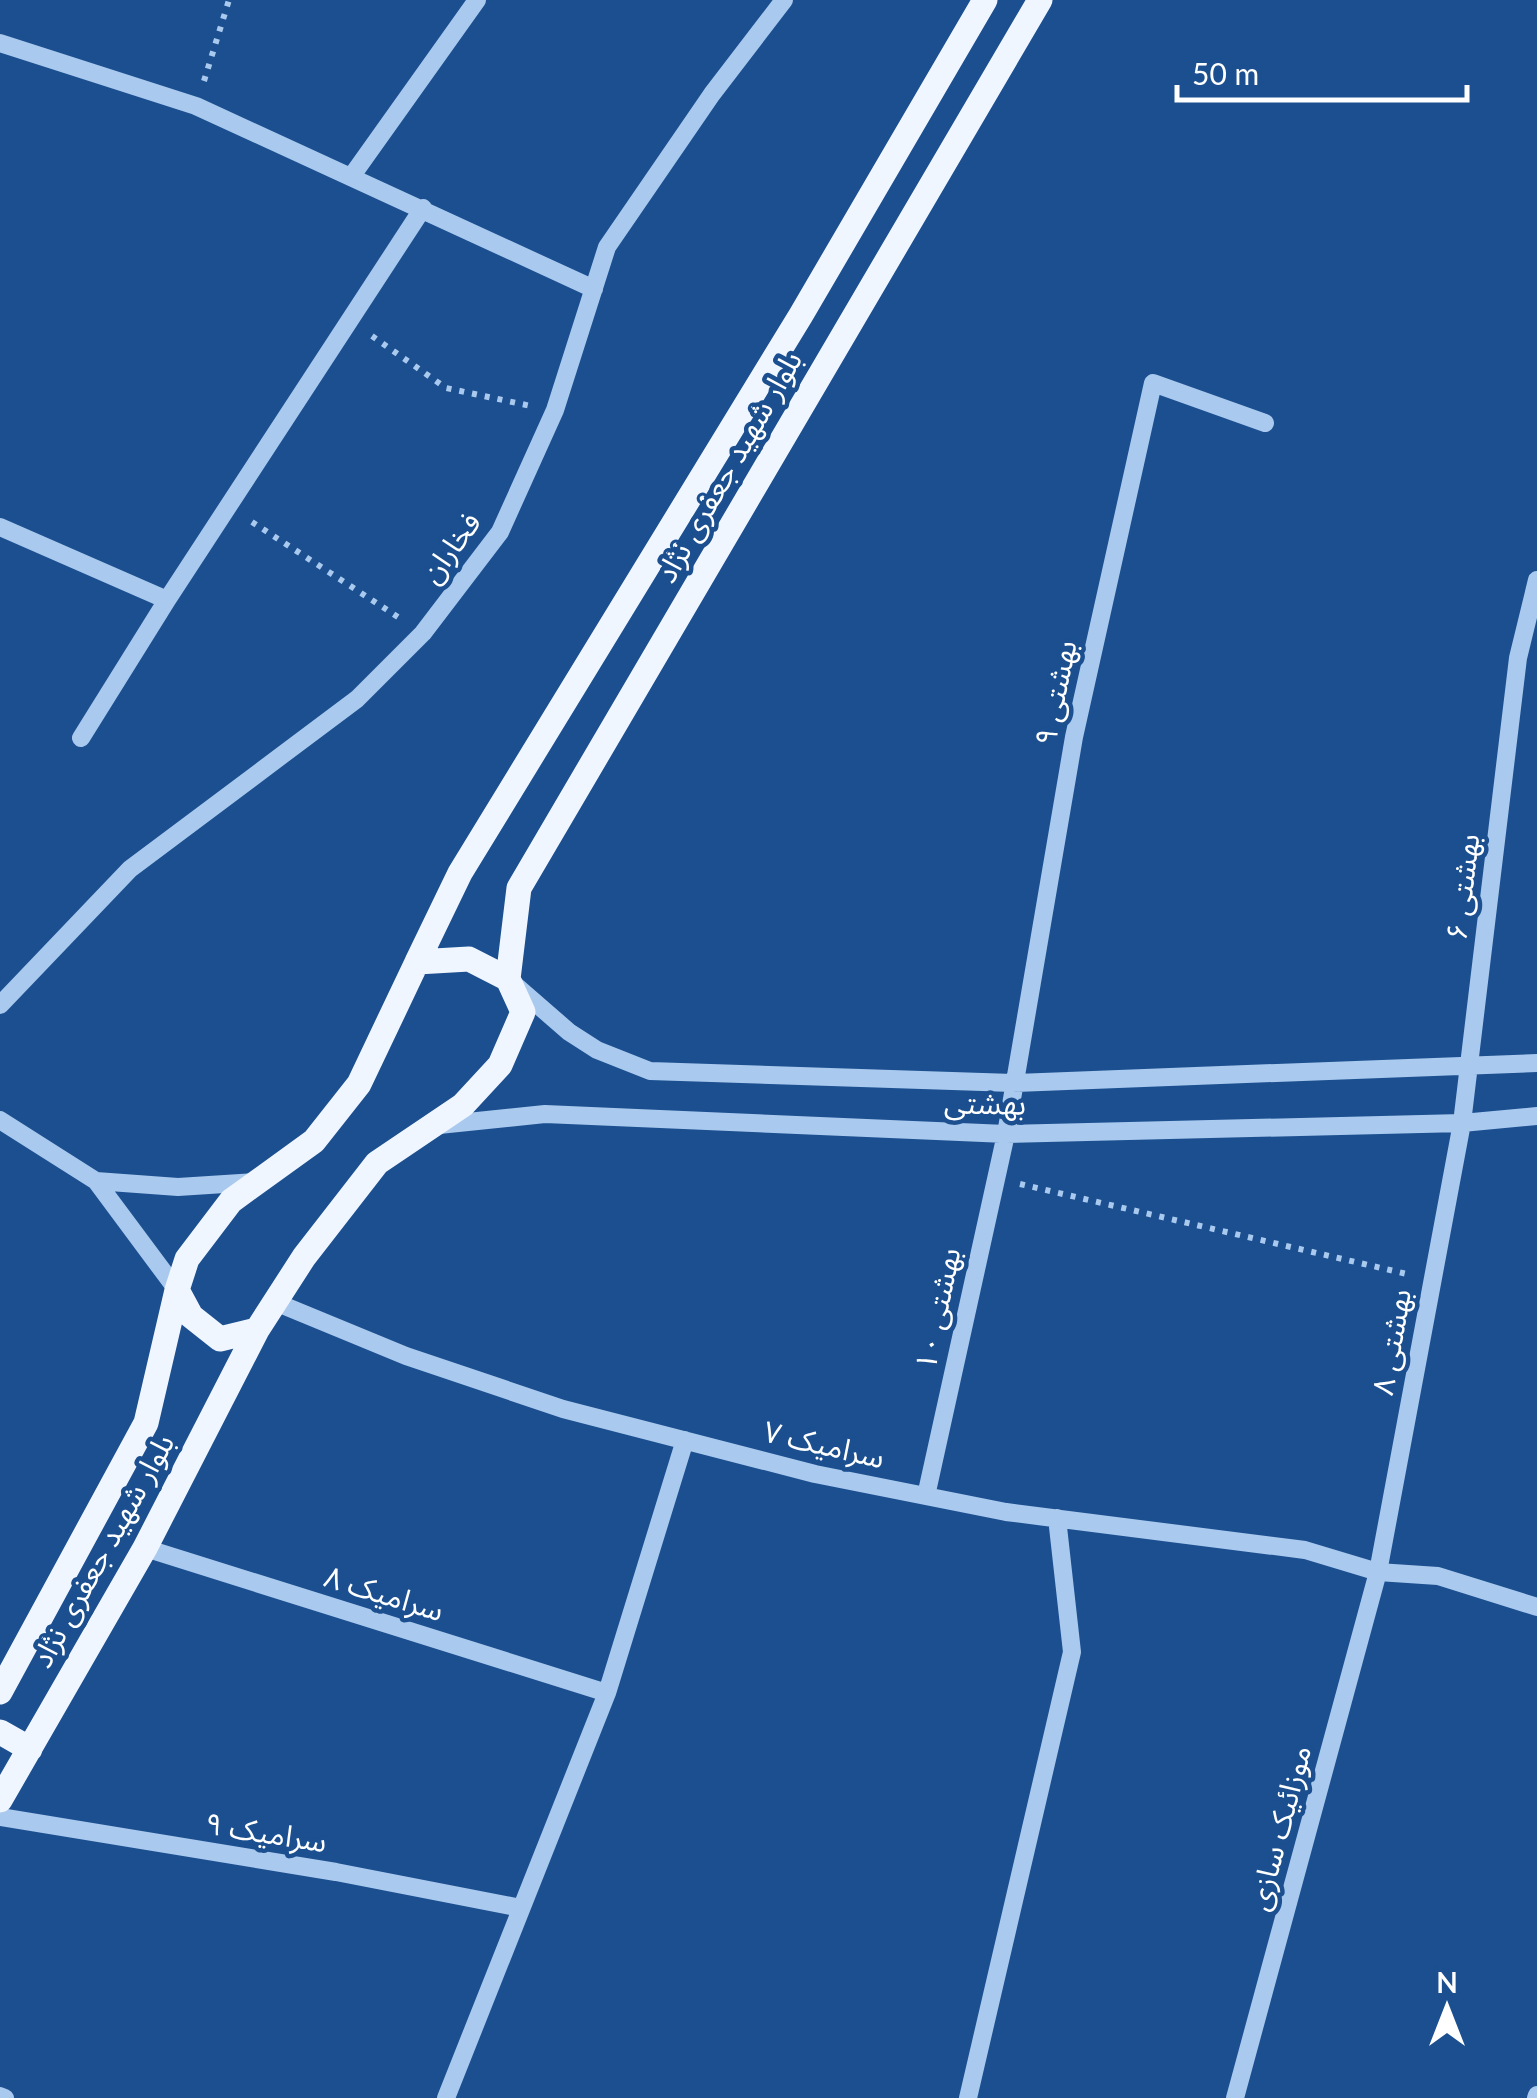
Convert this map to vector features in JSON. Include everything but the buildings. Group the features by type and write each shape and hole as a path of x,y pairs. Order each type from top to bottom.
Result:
{"main road":[{"name":"بلوار شهید جعفری نژاد","path":"0,1692 146,1423 187,1259 230,1201 314,1140 359,1084 460,873 801,315 985,0"},
{"name":"بلوار شهید جعفری نژاد","path":"0,1800 145,1548 258,1330 304,1257 376,1163 463,1105 500,1065 523,1012 508,978 519,888 1040,0"},
{"path":"417,962 469,958 508,978"},
{"path":"177,1290 190,1316 220,1340 258,1330"},
{"path":"0,1732 30,1749"}],"street":[{"path":"351,177 477,0"},
{"name":"فخاران","path":"0,1004 130,869 357,699 423,633 500,532 555,410 607,247 712,94 784,0"},
{"path":"0,43 196,106 594,289"},
{"path":"81,738 423,208"},
{"name":"بهشتی ۹","path":"1006,1134 1074,737 1153,383 1264,423"},
{"path":"0,528 167,600"},
{"name":"بهشتی ۶","path":"1462,1122 1518,658 1537,580"},
{"path":"1518,658 1537,663"},
{"name":"بهشتی","path":"508,978 569,1032 597,1050 650,1071 1012,1082 1537,1063"},
{"name":"بهشتی","path":"433,1125 544,1114 1006,1134 1462,1122 1537,1116"},
{"path":"0,1120 96,1181 177,1290"},
{"name":"بهشتی ۸","path":"1378,1572 1462,1122"},
{"name":"بهشتی ۱۰","path":"926,1496 1006,1134"},
{"path":"96,1181 178,1187 257,1182"},
{"name":"سرامیک ۷","path":"275,1302 406,1356 562,1409 815,1474 1006,1512 1304,1550 1378,1572 1438,1576 1537,1607"},
{"path":"446,2098 607,1692 685,1440"},
{"path":"968,2098 1072,1652 1057,1518"},
{"name":"سرامیک ۸","path":"145,1548 607,1692"},
{"name":"موزائیک سازی","path":"1235,2098 1378,1572"},
{"name":"سرامیک ۹","path":"0,1817 336,1872 522,1908"}],"path":[{"path":"196,106 229,0"},
{"path":"350,321 446,388 555,410"},
{"path":"230,508 423,633"},
{"path":"994,1178 1431,1280"}]}
